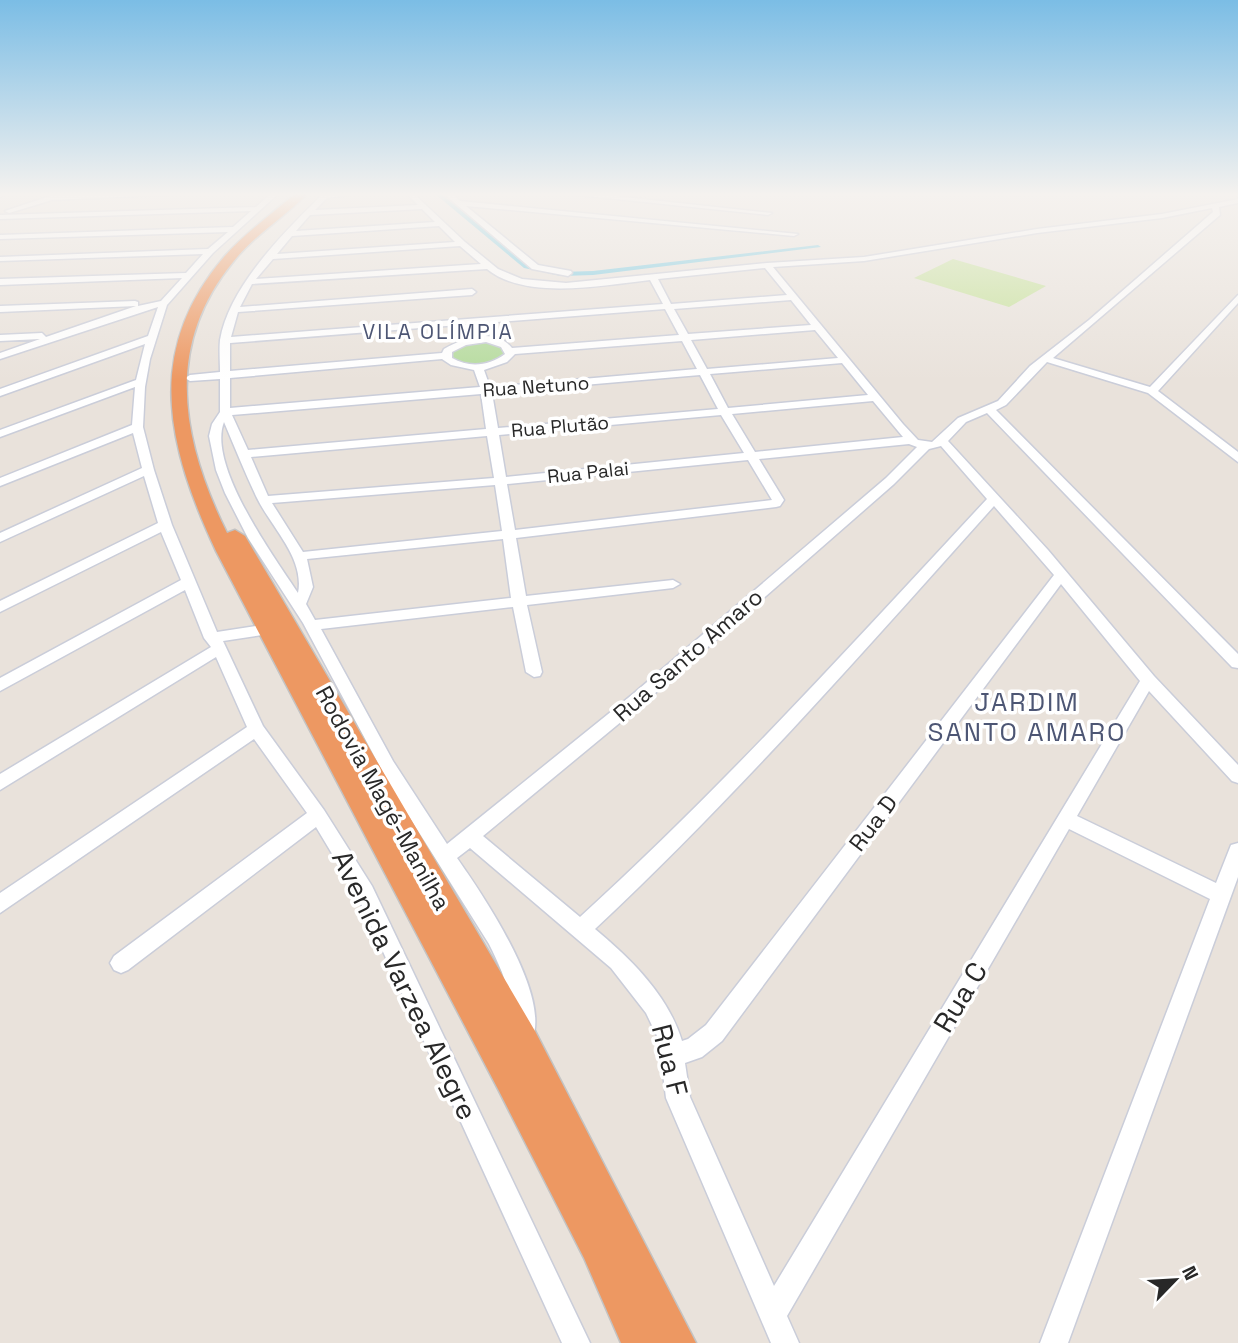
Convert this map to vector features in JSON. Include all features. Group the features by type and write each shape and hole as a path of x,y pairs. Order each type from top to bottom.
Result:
{"highway":[{"name":"Rodovia Magé-Manilha","path":"232,256 220,270 193,315 180,366 178,408 181,439 195,485 220,541 510,1077 597,1245 642,1343"},
{"name":"Rodovia Magé-Manilha","path":"237,256 205,314 193,352 191,406 199,456 224,515 523,1042 676,1343"}],"street":[{"path":"0,259 87,256"},
{"path":"0,356 157,304 206,256"},
{"path":"247,256 249,282 234,310 225,340 225,412 264,500 299,556 307,588 304,598 298,604"},
{"path":"463,256 473,306 474,340"},
{"path":"475,256 503,275 521,281 566,286 879,256"},
{"path":"521,256 535,267 568,273"},
{"path":"1167,256 1034,369 1006,400 962,420 942,441 1061,575 1148,680 1238,776"},
{"path":"767,265 876,398 918,443"},
{"path":"249,282 489,266"},
{"path":"0,282 188,275"},
{"path":"299,556 508,536 772,505 778,500 725,412 653,278"},
{"path":"234,310 670,306 794,297"},
{"path":"1152,391 1238,298"},
{"path":"0,309 157,304"},
{"path":"0,482 137,427 142,381 157,304"},
{"path":"225,340 473,306"},
{"path":"1226,311 1238,318"},
{"path":"446,356 453,346 474,340 496,341 510,351 820,327"},
{"path":"0,338 62,335"},
{"path":"0,393 152,338"},
{"path":"190,378 446,356 456,365 478,368 504,361 510,351"},
{"path":"1047,359 1152,391 1238,458"},
{"name":"Rua Netuno","path":"225,412 846,360"},
{"path":"478,368 486,390 508,536 534,672"},
{"path":"0,435 142,381"},
{"name":"Rua Plutão","path":"243,454 876,398"},
{"path":"989,409 1238,663"},
{"path":"225,412 215,430 215,444 223,473 246,518 311,625 399,786 485,920 512,969 523,1008 523,1042"},
{"name":"Avenida Varzea Alegre","path":"137,427 165,525 188,582 257,729 318,815 365,892 576,1343"},
{"name":"Rua Palai","path":"264,500 499,481 751,454 942,441"},
{"name":"Rua Santo Amaro","path":"444,858 472,838 830,534 890,481 918,443"},
{"path":"0,538 148,470"},
{"path":"581,929 669,848 755,760 994,499"},
{"path":"0,607 165,525"},
{"name":"Rua D","path":"673,1055 694,1049 714,1033 1061,575"},
{"path":"0,685 188,582"},
{"path":"311,625 673,584"},
{"path":"0,783 216,643 269,629"},
{"name":"Rua C","path":"773,1314 1148,680"},
{"path":"0,904 257,729"},
{"path":"121,963 318,815"},
{"path":"1066,819 1221,895"},
{"name":"Rua F","path":"472,838 618,961 636,981 665,1026 673,1055 678,1098 785,1343"},
{"path":"1054,1343 1238,851"}],"green space":[{"path":"953,259 1046,286 1009,307 914,278"},
{"path":"484,341 499,345 506,352 504,356 477,365 450,357 450,353 459,345"}],"waterway":[{"path":"512,256 526,267 561,274 593,273 743,256"}],"district":[{"name":"VILA OLÍMPIA","path":"438,332"},
{"name":"JARDIM SANTO AMARO","path":"1027,717"}]}
